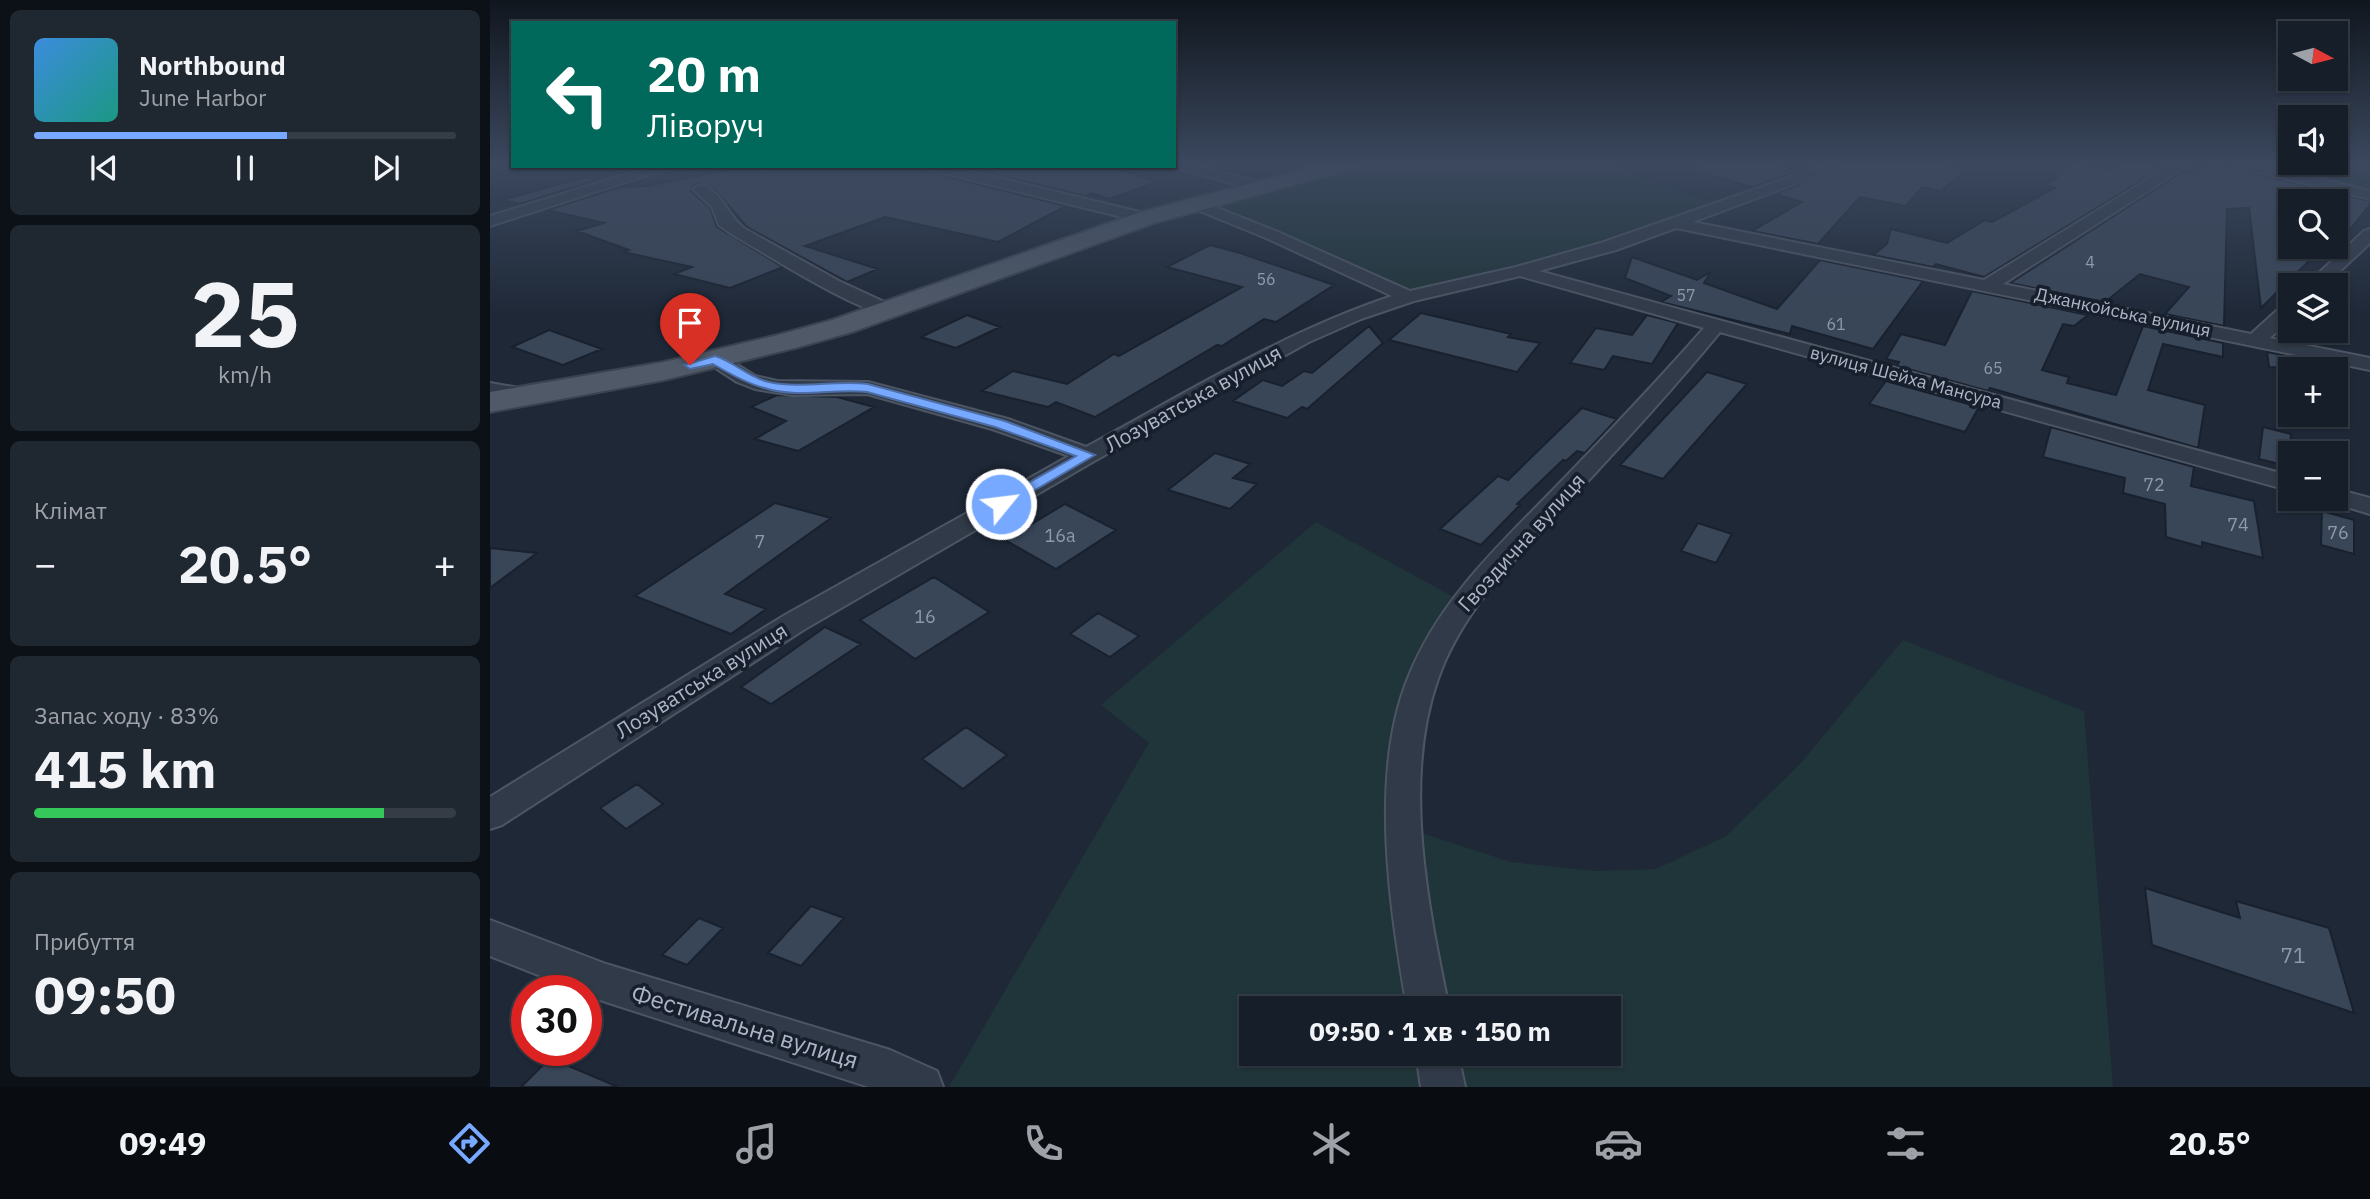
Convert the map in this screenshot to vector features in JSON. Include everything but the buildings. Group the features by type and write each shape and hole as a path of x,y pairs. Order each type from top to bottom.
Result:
{"main road":[{"path":"490,402 715,359 785,342 886,310 1157,215"}],"street":[{"path":"490,221 510,215"},
{"path":"722,215 725,222 739,233 833,285 886,310"},
{"path":"1133,215 1146,218"},
{"path":"1222,215 1408,297"},
{"name":"Лозуватська вулиця","path":"490,815 795,622 1088,455 1302,338 1354,315 1408,297 1611,246 1698,215"},
{"name":"Джанкойська вулиця","path":"1989,285 2102,215"},
{"name":"Джанкойська вулиця","path":"1675,223 2370,363"},
{"path":"2328,273 2370,234"},
{"name":"вулиця Шейха Мансура","path":"1520,271 2278,480"},
{"path":"2256,340 2278,320"},
{"name":"Гвоздична вулиця","path":"1426,996 1416,948 1403,827 1405,774 1415,701 1439,641 1463,602 1494,565 1672,378 1716,325"},
{"path":"715,359 749,380 769,386 795,389 851,386 868,388 1000,424 1088,455"},
{"path":"490,389 528,396"},
{"path":"2348,500 2370,506"},
{"name":"Фестивальна вулиця","path":"490,938 606,983 890,1072 921,1087"},
{"path":"1439,1066 1443,1087"}],"green space":[{"path":"1220,215 1702,215 1610,246 1408,297"},
{"path":"1316,522 1463,602 1439,641 1403,827 1511,862 1595,871 1656,869 1726,836 1800,764 1903,640 2084,711 2113,1087 949,1087 1149,743 1101,705"}],"route":[{"path":"690,365 715,359 749,380 769,386 795,389 851,386 868,388 1000,424 1088,455 1001,504"}]}
